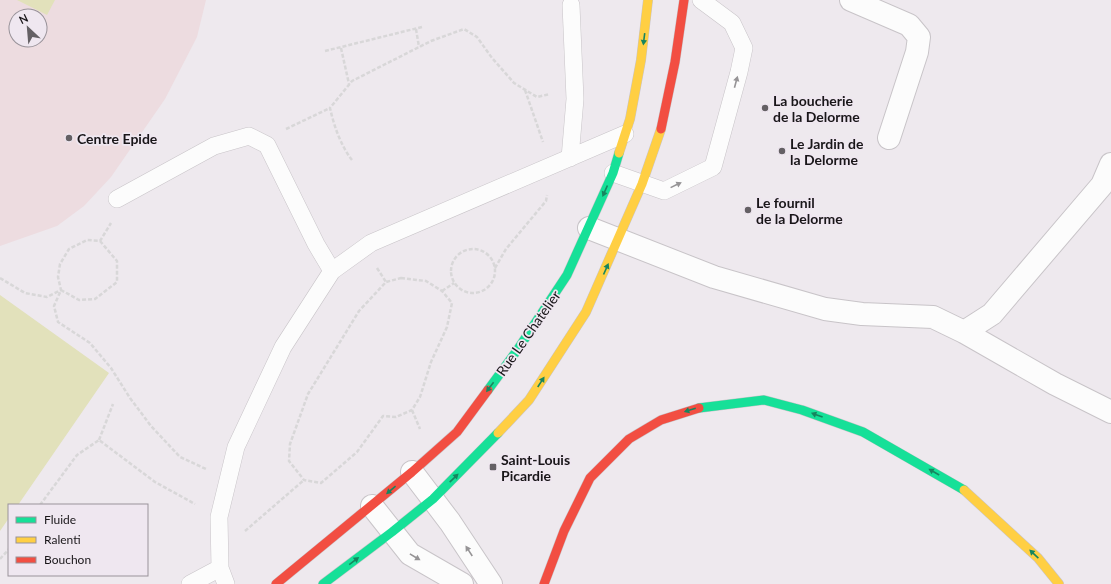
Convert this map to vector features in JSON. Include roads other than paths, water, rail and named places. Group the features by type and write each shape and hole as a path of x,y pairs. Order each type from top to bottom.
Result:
{"main road":[{"name":"Rue Le Chatelier","path":"276,584 372,506 456,432 518,349 567,275 613,173 630,119 641,60 648,0"},
{"path":"323,584 433,499 482,451 529,400 586,312 642,184 661,130 675,62 684,0"},
{"path":"544,584 564,531 590,478 629,438 661,420 695,409 764,400 802,410 863,432 964,490 1038,558 1059,584"}],"street":[{"path":"851,0 909,25 919,37 917,52 889,138"},
{"path":"964,332 992,314 1102,185 1111,164"},
{"path":"589,228 618,241 714,277 825,309 862,314 933,317 964,332 1055,384 1111,412"},
{"path":"412,472 450,522 490,584"},
{"path":"372,506 410,554 462,584"}],"lane":[{"path":"613,173 664,191 713,167 739,72 744,48 732,23 701,0"},
{"path":"570,158 575,100 571,5"},
{"path":"226,584 220,560 219,517 236,447 283,346 332,272 371,243 625,134"},
{"path":"117,199 214,146 250,136 267,145 316,244 332,272"},
{"path":"190,584 220,560"}],"place":[{"name":"La boucherie de la Delorme","path":"765,108"},
{"name":"Centre Epide","path":"69,138"},
{"name":"Le Jardin de la Delorme","path":"782,151"},
{"name":"Le fournil de la Delorme","path":"748,210"},
{"name":"Saint-Louis Picardie","path":"493,467"}]}
